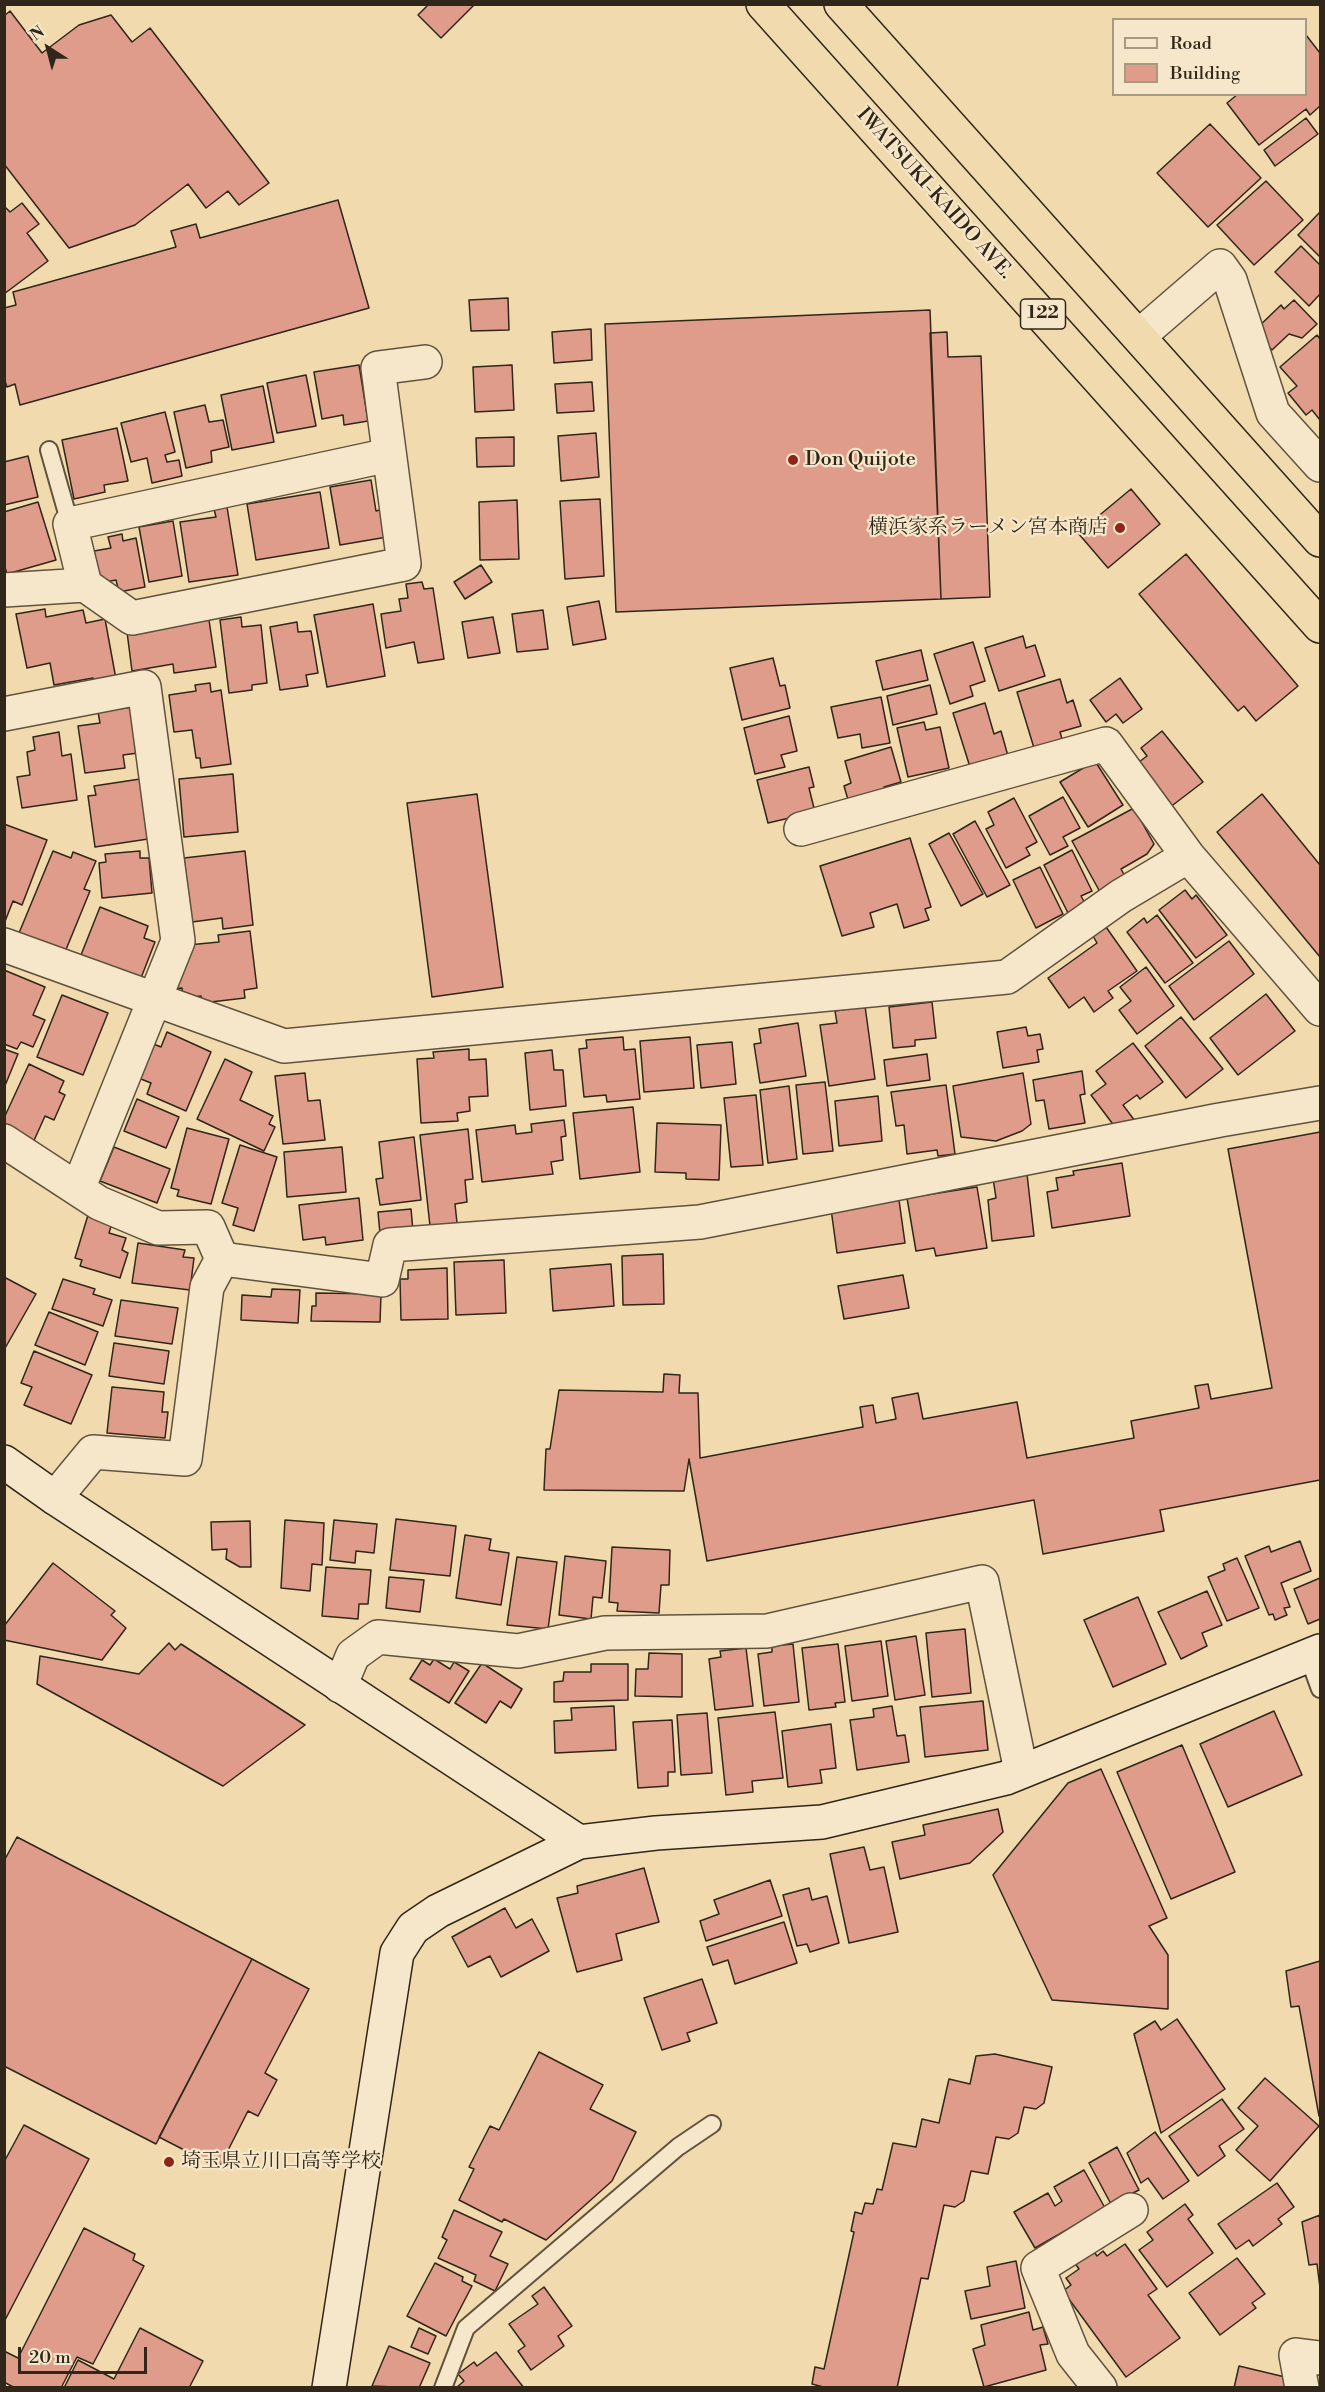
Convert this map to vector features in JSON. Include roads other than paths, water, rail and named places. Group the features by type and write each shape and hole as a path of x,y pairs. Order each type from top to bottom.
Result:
{"highway":[{"name":"IWATSUKI-KAIDO AVE.","path":"763,4 1320,626"},
{"path":"841,4 1320,540"}],"street":[{"path":"1139,336 1220,266 1230,280 1273,413 1320,465"},
{"path":"4,590 86,585 132,618 404,564 378,368 425,362"},
{"path":"86,585 70,524 389,455"},
{"path":"4,714 144,687 178,941 78,1189"},
{"path":"801,829 1106,744 1188,856 1320,1009"},
{"path":"4,945 284,1046 1006,977 1121,896 1188,856"},
{"path":"222,1259 382,1280 390,1245 700,1222 1220,1120 1320,1103"},
{"path":"4,1141 99,1203 158,1228 208,1227 222,1259"},
{"path":"56,1498 93,1452 185,1459 207,1287 222,1259"},
{"path":"4,1462 579,1842"},
{"path":"340,1686 353,1655 378,1637 518,1651 605,1633 767,1631 982,1582 1021,1771"},
{"path":"329,2388 397,1953 413,1928 438,1911 579,1842 656,1833 822,1822 1006,1778 1314,1653"},
{"path":"1100,2388 1073,2354 1038,2268 1131,2210"},
{"path":"1302,2388 1296,2355 1320,2358"}],"lane":[{"path":"49,450 70,524"},
{"path":"1314,1653 1320,1689"},
{"path":"443,2388 466,2328 678,2147 712,2124"}],"place":[{"name":"Don Quijote","path":"793,460"},
{"name":"横浜家系ラーメン宮本商店","path":"1120,528"},
{"name":"埼玉県立川口高等学校","path":"169,2162"}]}
